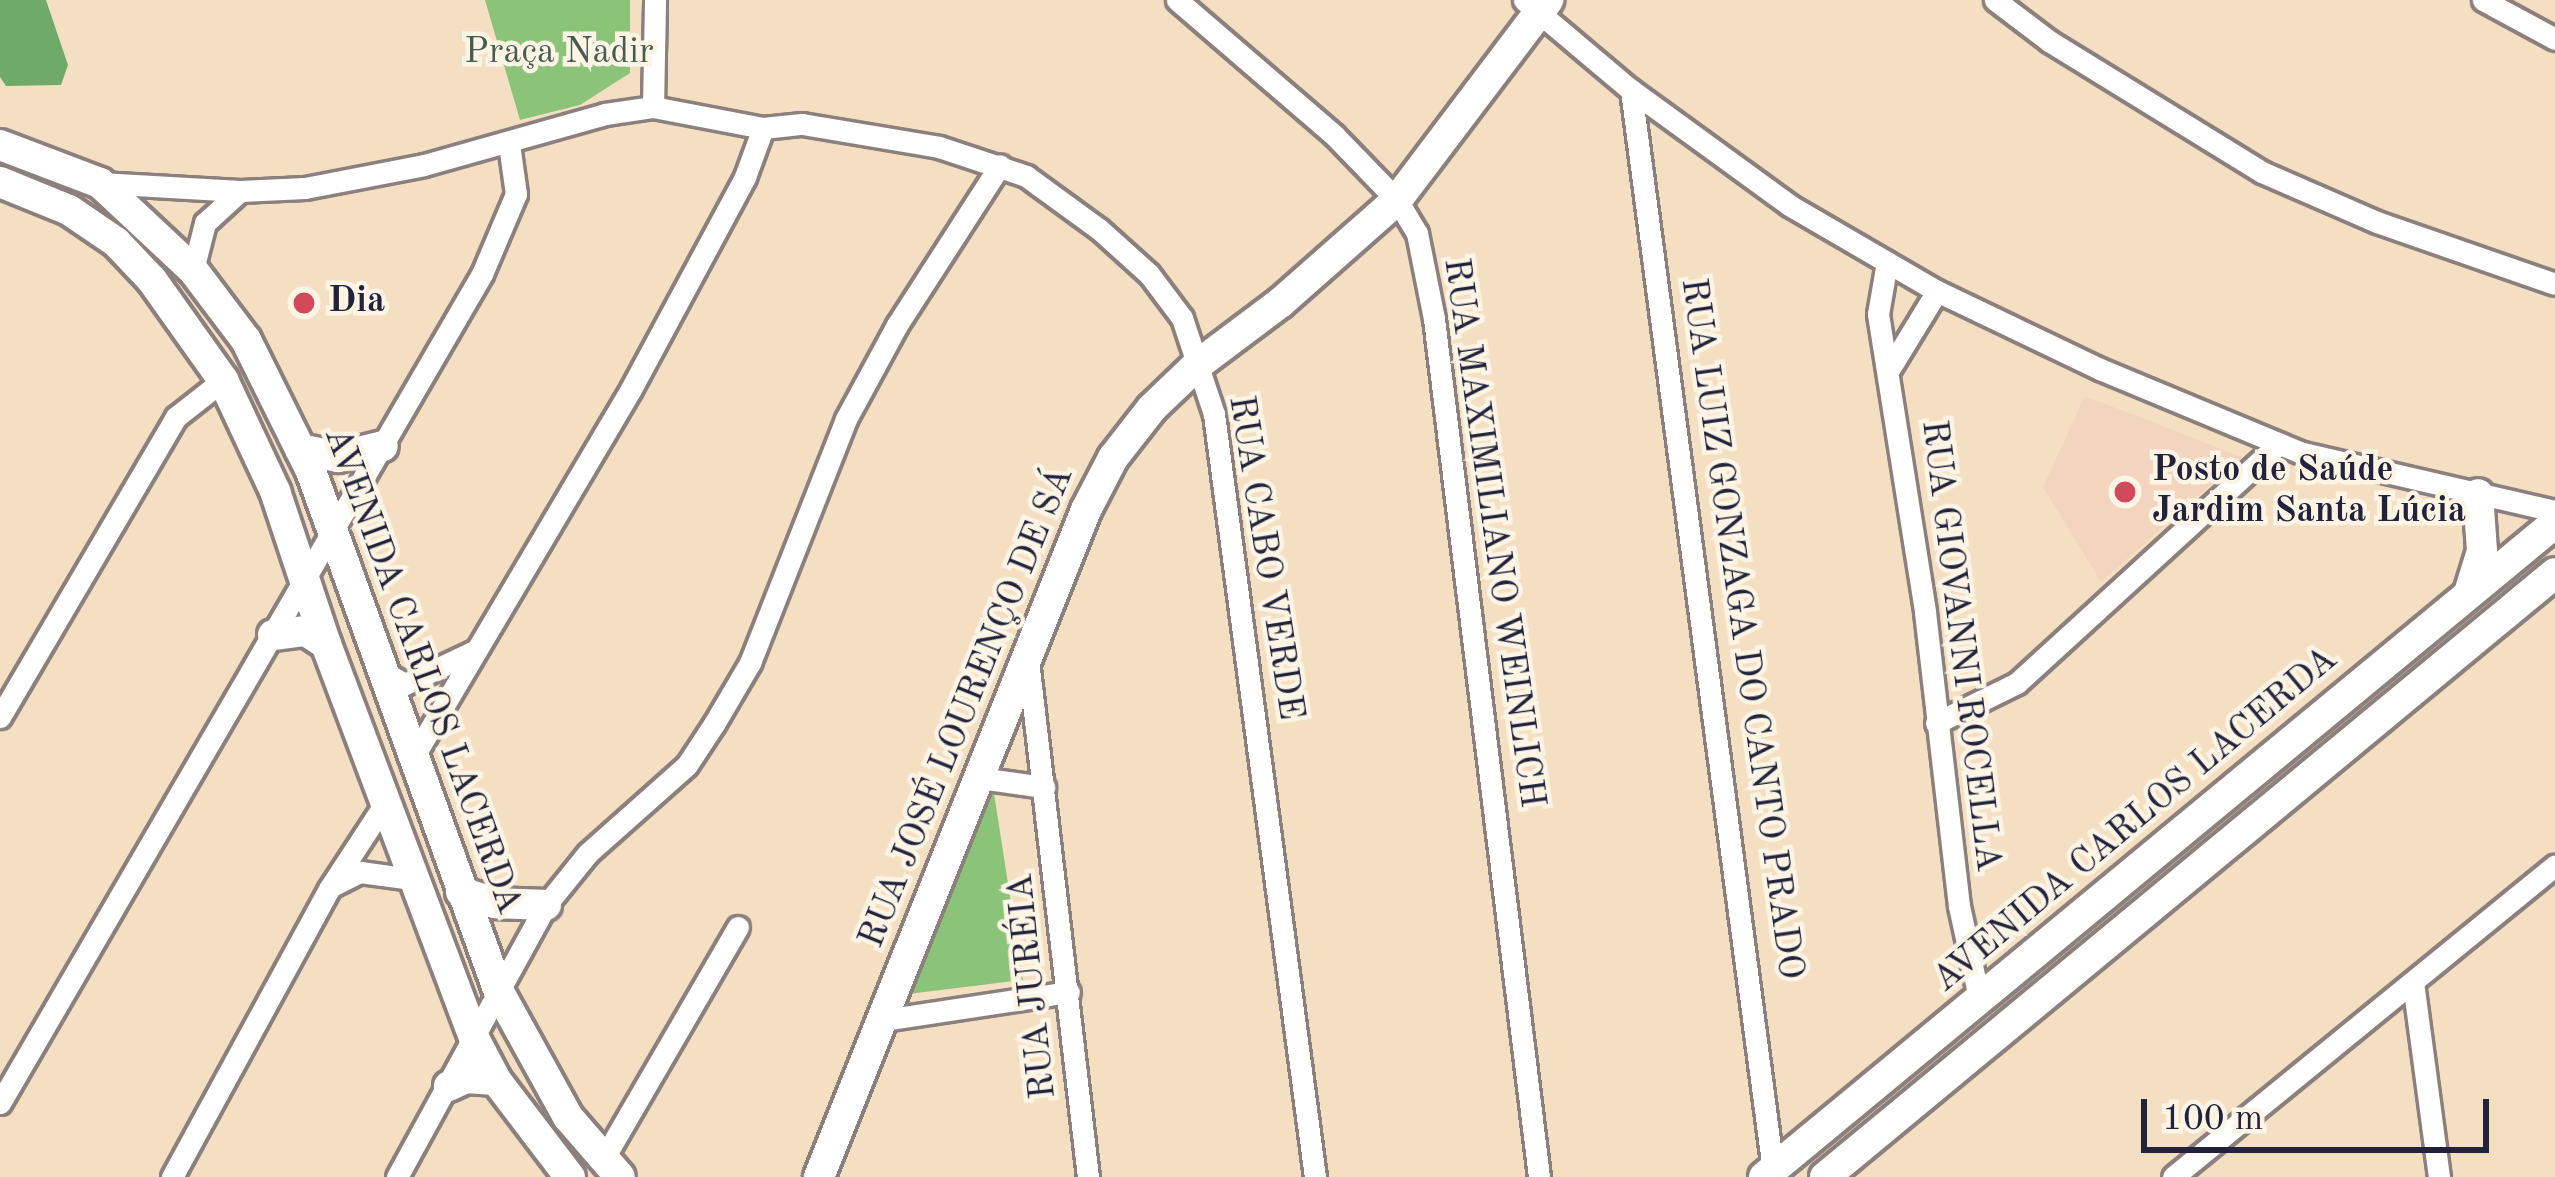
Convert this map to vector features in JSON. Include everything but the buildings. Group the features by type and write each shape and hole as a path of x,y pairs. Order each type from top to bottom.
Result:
{"main road":[{"name":"RUA JOSÉ LOURENÇO DE SÁ","path":"819,1177 1086,510 1113,458 1151,408 1196,366 1280,304 1396,200 1538,5"},
{"name":"AVENIDA CARLOS LACERDA","path":"0,145 100,182 193,270 246,340 300,449 333,533 500,992 568,1117 612,1167"},
{"name":"AVENIDA CARLOS LACERDA","path":"2,188 69,210 116,242 152,280 224,380 275,491 411,880 475,1040 496,1080 570,1177"},
{"path":"300,449 338,457 383,446"},
{"path":"2467,596 2482,551 2478,494"},
{"name":"AVENIDA CARLOS LACERDA","path":"1769,1175 2555,523"},
{"name":"AVENIDA CARLOS LACERDA","path":"1825,1177 2552,578"},
{"path":"273,635 306,631 326,644"},
{"path":"461,892 474,900 545,905"},
{"path":"1972,1009 1981,1046"},
{"path":"449,1086 466,1078 496,1080"}],"street":[{"path":"653,107 656,0"},
{"name":"RUA MAXIMILIANO WEINLICH","path":"1177,0 1334,135 1396,200 1418,233 1434,319 1539,1177"},
{"path":"1995,0 2085,64 2262,172 2377,222 2555,284"},
{"path":"2483,0 2555,39"},
{"path":"1538,5 1631,90 1790,205 1937,291 2101,369 2279,444 2555,511"},
{"name":"RUA LUIZ GONZAGA DO CANTO PRADO","path":"1631,90 1769,1175"},
{"name":"RUA CABO VERDE","path":"100,182 240,190 305,188 509,144 605,114 653,107 764,128 802,124 939,147 1000,165 1066,203 1149,274 1182,317 1214,414 1316,1177"},
{"path":"414,756 631,389 745,178 764,128"},
{"path":"0,1103 482,274 516,194 509,144"},
{"path":"397,1177 545,905 588,853 687,765 714,724 750,663 846,419 897,326 1000,165"},
{"path":"193,270 206,223 240,190"},
{"name":"RUA GIOVANNI ROCELLA","path":"1887,262 1878,314 1890,368 1972,1009"},
{"path":"1890,368 1937,291"},
{"path":"0,717 176,417 224,380"},
{"path":"1936,723 2018,683 2279,444"},
{"path":"384,672 404,684 418,681 477,648"},
{"name":"RUA JURÉIA","path":"1028,660 1088,1177"},
{"path":"980,778 1044,787"},
{"path":"172,1177 329,889 384,805"},
{"path":"2173,1177 2555,865"},
{"path":"329,889 360,872 411,880"},
{"path":"612,1167 738,927"},
{"path":"2413,982 2439,1177"},
{"path":"883,1020 1069,992"},
{"path":"2207,1150 2212,1177"}],"shaded area":[{"name":"Posto de Saúde Jardim Santa Lúcia","path":"2085,396 2242,457 2101,582 2043,487"}],"green space":[{"path":"0,0 46,0 68,65 61,85 6,86 0,77"},
{"name":"Praça Nadir","path":"485,0 630,0 630,73 580,105 520,120"},
{"path":"991,774 1023,980 900,995"}],"place":[{"name":"Dia","path":"304,303"},
{"name":"Posto de Saúde Jardim Santa Lúcia","path":"2125,492"}]}
